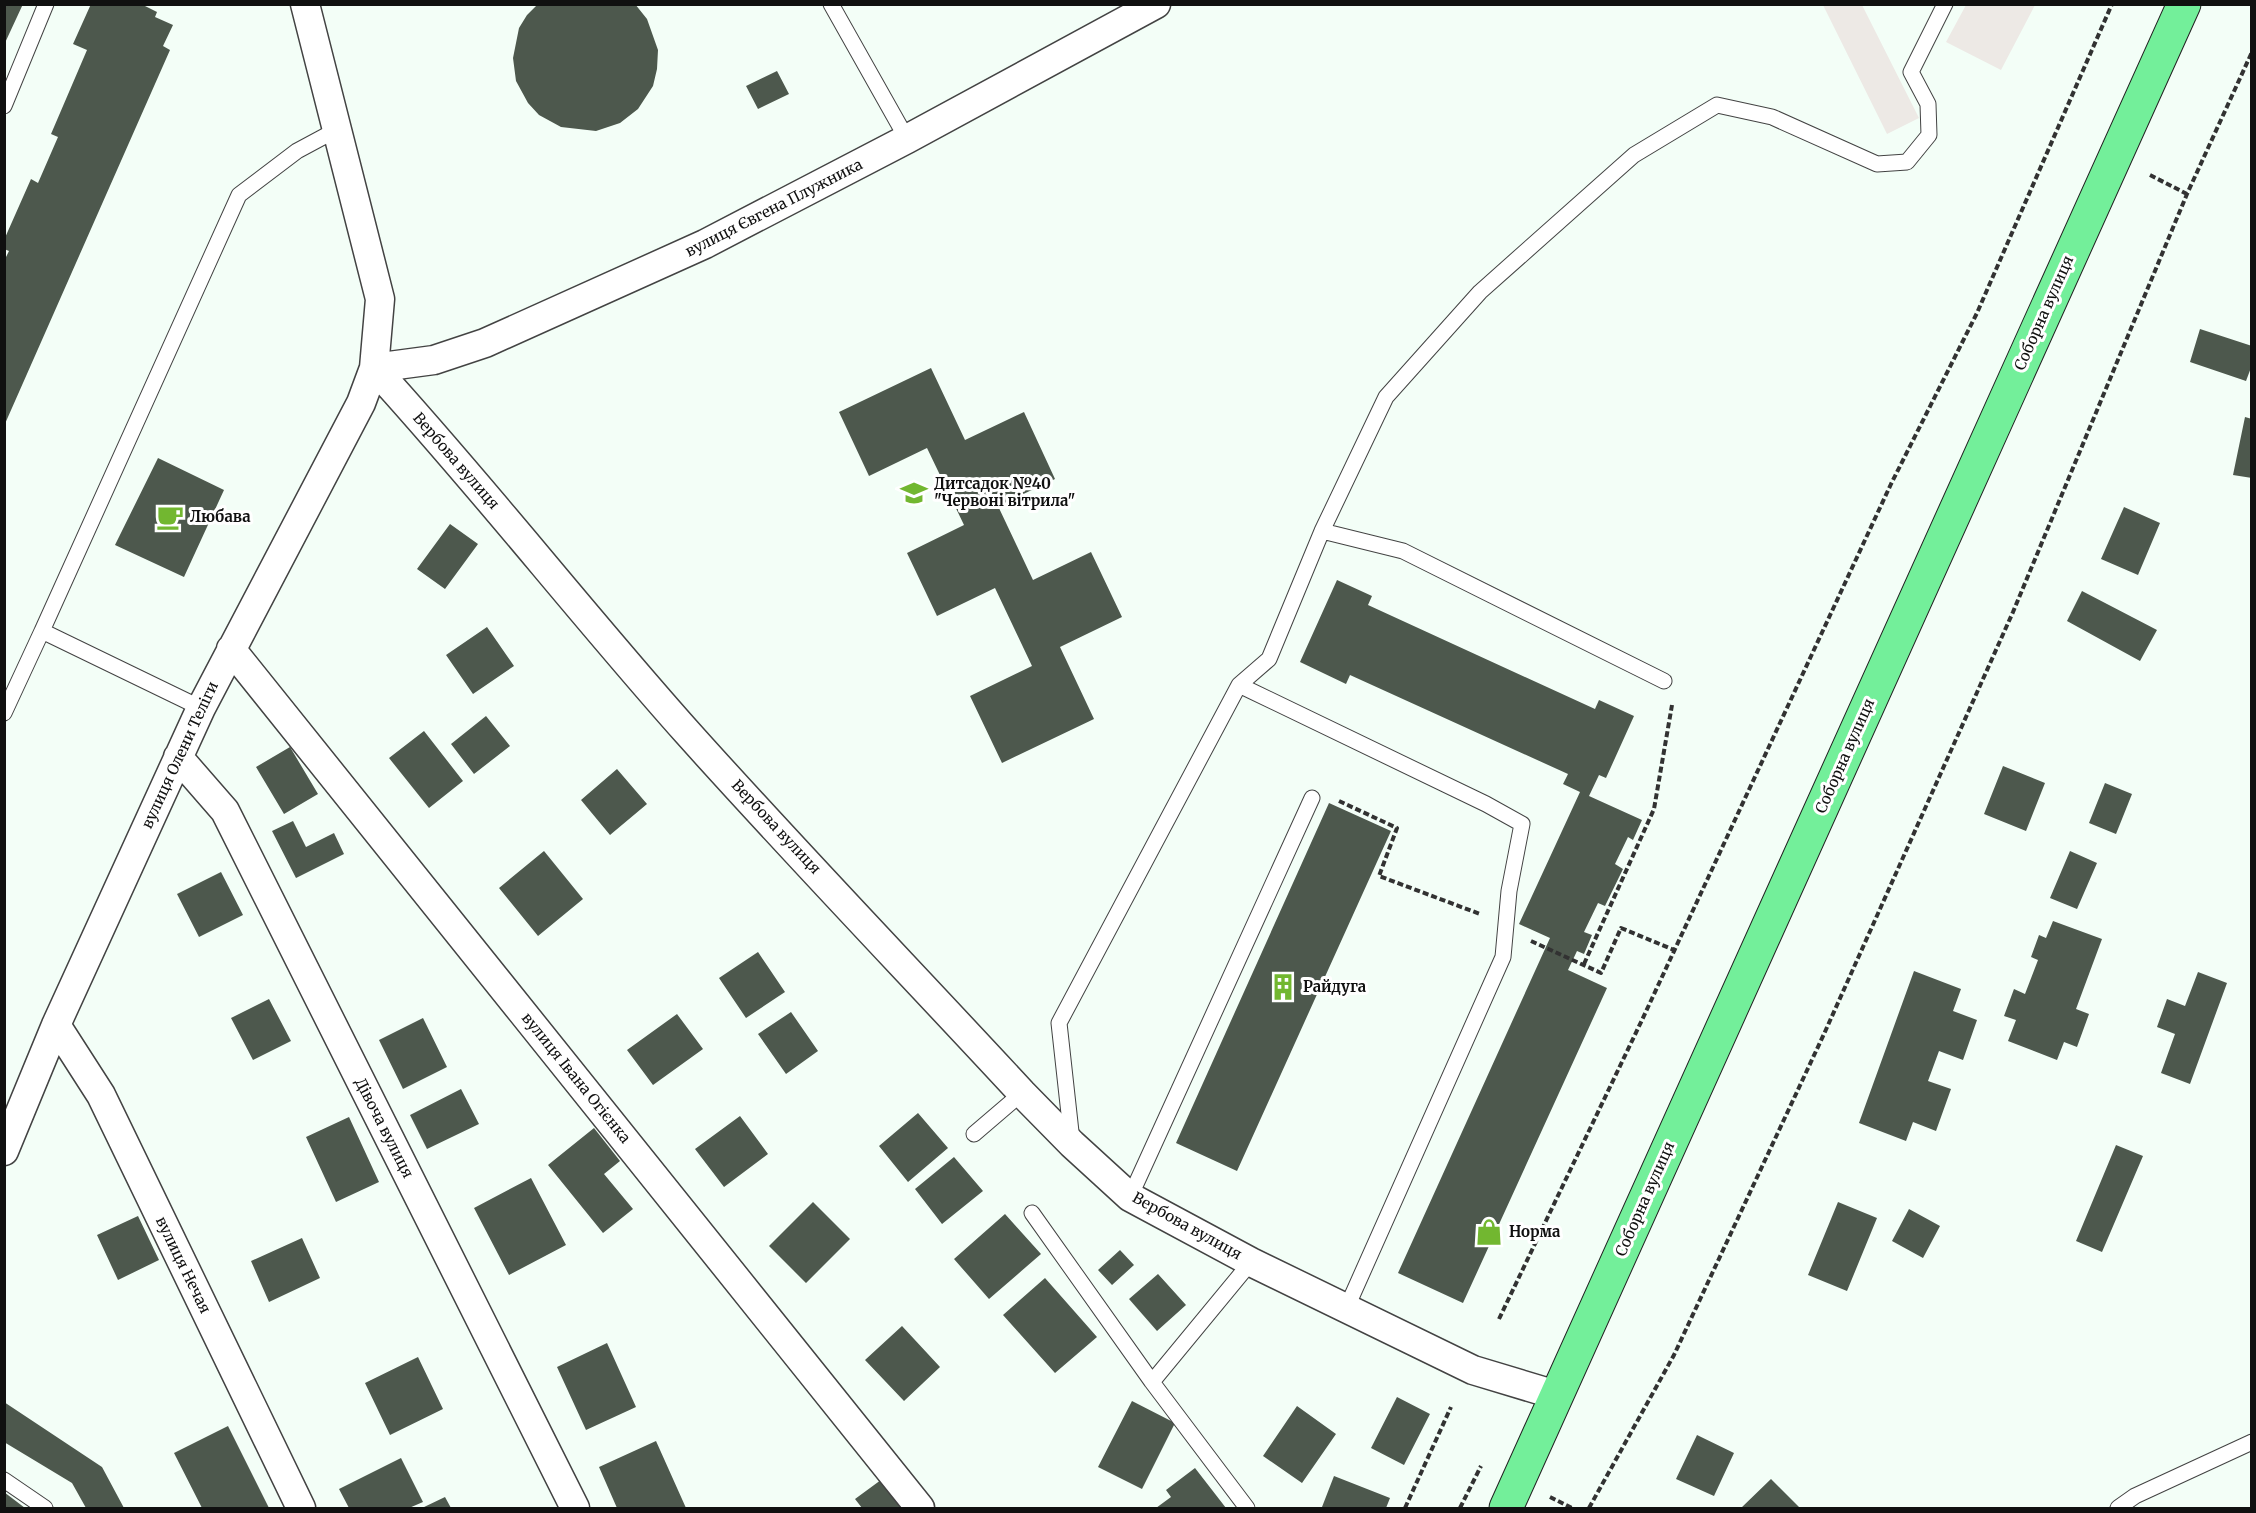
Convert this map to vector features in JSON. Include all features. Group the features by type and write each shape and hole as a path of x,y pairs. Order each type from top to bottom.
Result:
{"main road":[{"name":"Соборна вулиця","path":"1506,1509 2184,4"}],"street":[{"path":"305,4 380,299 374,368"},
{"name":"вулиця Євгена Плужника","path":"374,368 434,360 485,343 705,244 907,140 1156,4"},
{"name":"Вербова вулиця","path":"374,368 455,457 537,558 687,732 1022,1093 1072,1144 1130,1197 1251,1262 1347,1306 1473,1370 1556,1395"},
{"name":"вулиця Олени Теліги","path":"4,1150 56,1025 201,708 361,403 374,368"},
{"name":"вулиця Івана Огієнка","path":"231,649 920,1509"},
{"name":"Дівоча вулиця","path":"178,757 225,812 575,1509"},
{"name":"вулиця Нечая","path":"56,1025 101,1095 301,1509"}],"lane":[{"path":"4,106 46,4"},
{"path":"831,4 907,140"},
{"path":"1072,1144 1059,1023 1239,685 1269,659 1322,531 1386,397 1480,292 1634,155 1717,105 1772,117 1877,164 1907,162 1929,135 1928,104 1911,72 1945,4"},
{"path":"4,712 239,195 297,151 338,129"},
{"path":"1322,531 1403,551 1664,681"},
{"path":"42,631 201,708"},
{"path":"1239,685 1486,804 1522,824 1509,891 1503,957 1347,1306"},
{"path":"1130,1197 1312,798"},
{"path":"974,1134 1022,1093"},
{"path":"1032,1213 1152,1382 1247,1509"},
{"path":"1152,1382 1251,1262"},
{"path":"2118,1509 2135,1496 2252,1442"},
{"path":"4,1480 45,1509"}],"path":[{"path":"1499,1319 1891,484 1977,313 2112,4"},
{"path":"1589,1509 1674,1355 1824,1034 2013,612 2187,194 2252,52"},
{"path":"2150,175 2187,194"},
{"path":"1584,964 1654,809 1675,688 1664,681"},
{"path":"1312,798 1331,797 1397,828 1379,876 1486,916 1506,930"},
{"path":"1545,948 1601,973 1621,928 1674,950"},
{"path":"1405,1509 1451,1407"},
{"path":"1460,1509 1481,1466"},
{"path":"1549,1496 1572,1509"}],"shaded area":[{"path":"1823,5 1862,5 1919,118 1887,134"},
{"path":"1966,5 2035,5 2001,70 1946,42"}],"building":[{"path":"4,4 23,4 4,45"},
{"path":"91,4 141,4 157,12 155,17 173,25 163,46 170,50 4,426 4,261 9,251 4,249 4,240 31,179 38,183 58,137 51,134 87,50 73,44"},
{"path":"538,4 635,4 647,19 658,50 653,86 638,109 620,123 596,131 561,127 539,115 528,103 516,81 513,58 519,28"},
{"path":"777,71 789,94 758,109 746,86"},
{"path":"2200,329 2252,346 2252,365 2246,381 2190,362"},
{"path":"931,368 965,440 1024,412 1055,479 998,506 1033,580 1091,552 1122,617 1060,647 1094,719 1002,763 970,696 1032,666 995,588 937,616 907,553 964,525 927,448 869,476 839,412"},
{"path":"2245,417 2252,419 2252,478 2233,475"},
{"name":"Любава","path":"158,458 224,490 184,577 115,545"},
{"path":"2124,507 2160,523 2138,575 2101,559"},
{"path":"450,524 478,544 445,589 417,569"},
{"path":"1337,580 1372,596 1368,605 1595,709 1599,700 1634,716 1606,778 1599,775 1589,796 1642,820 1633,840 1628,837 1615,864 1623,869 1605,906 1598,903 1584,932 1592,935 1584,954 1577,951 1568,970 1607,988 1463,1303 1398,1273 1550,938 1519,924 1580,792 1563,784 1568,774 1350,675 1346,684 1300,662"},
{"path":"2082,591 2157,630 2140,661 2067,621"},
{"path":"487,627 514,666 473,694 446,655"},
{"path":"486,716 510,746 474,774 451,744"},
{"path":"424,731 463,781 429,808 389,758"},
{"path":"290,747 318,794 284,814 256,767"},
{"path":"2003,766 2045,783 2026,831 1984,814"},
{"path":"617,769 647,804 610,835 581,800"},
{"path":"2105,783 2132,794 2116,834 2089,823"},
{"name":"Райдуга","path":"1329,803 1391,831 1237,1171 1176,1143"},
{"path":"293,821 306,847 334,833 344,854 296,878 272,831"},
{"path":"544,851 583,899 538,936 499,888"},
{"path":"2070,851 2097,863 2077,909 2050,898"},
{"path":"221,872 243,915 199,937 177,894"},
{"path":"2053,921 2102,939 2076,1009 2089,1014 2077,1047 2064,1042 2057,1060 2008,1041 2016,1020 2004,1016 2014,989 2025,994 2038,960 2031,957 2039,935 2046,938"},
{"path":"758,952 785,992 746,1018 719,978"},
{"path":"1914,971 1961,989 1953,1011 1977,1020 1963,1060 1939,1051 1928,1081 1951,1089 1936,1131 1913,1122 1906,1141 1859,1123"},
{"path":"2198,972 2227,983 2190,1084 2161,1073 2175,1034 2157,1027 2167,999 2185,1006"},
{"path":"269,999 291,1041 253,1060 231,1018"},
{"path":"791,1012 818,1051 786,1074 758,1034"},
{"path":"677,1014 703,1049 653,1085 627,1050"},
{"path":"423,1018 447,1067 403,1089 379,1040"},
{"path":"461,1089 479,1124 427,1149 410,1115"},
{"path":"918,1113 948,1148 908,1182 879,1146"},
{"path":"740,1116 768,1154 724,1187 695,1149"},
{"path":"349,1117 379,1182 336,1202 306,1137"},
{"path":"594,1128 620,1161 604,1174 633,1209 603,1233 548,1165"},
{"path":"2116,1145 2143,1156 2102,1252 2076,1241"},
{"path":"954,1157 983,1191 942,1224 915,1189"},
{"path":"531,1178 566,1245 509,1275 474,1208"},
{"path":"813,1202 850,1239 806,1283 769,1246"},
{"path":"1838,1202 1877,1218 1847,1291 1808,1275"},
{"path":"1909,1209 1940,1226 1923,1258 1892,1241"},
{"path":"1005,1214 1041,1254 989,1299 954,1259"},
{"path":"138,1216 159,1260 118,1280 97,1235"},
{"path":"302,1238 320,1278 269,1302 251,1261"},
{"path":"1120,1250 1134,1265 1112,1285 1098,1270"},
{"path":"1158,1274 1186,1305 1157,1331 1129,1299"},
{"path":"1045,1278 1097,1337 1055,1373 1003,1315"},
{"path":"902,1326 940,1367 904,1401 865,1360"},
{"path":"607,1343 636,1407 586,1430 557,1367"},
{"path":"418,1357 443,1409 390,1435 365,1383"},
{"path":"1397,1397 1430,1414 1404,1465 1371,1448"},
{"path":"1132,1401 1175,1423 1142,1489 1098,1467"},
{"path":"4,1402 102,1467 124,1508 86,1508 72,1483 4,1442"},
{"path":"1297,1406 1336,1434 1302,1483 1263,1456"},
{"path":"228,1426 269,1508 202,1508 174,1453"},
{"path":"1697,1435 1734,1453 1714,1496 1676,1479"},
{"path":"656,1441 686,1508 617,1508 599,1467"},
{"path":"401,1458 423,1502 409,1508 349,1508 339,1489"},
{"path":"1195,1468 1226,1508 1156,1508 1171,1497 1166,1490"},
{"path":"1334,1476 1390,1498 1386,1508 1322,1507"},
{"path":"885,1477 908,1508 862,1508 855,1499"},
{"path":"1771,1479 1800,1508 1741,1508"},
{"path":"4,1492 25,1508 4,1508"},
{"path":"445,1497 451,1508 422,1508"}],"place":[{"name":"Дитсадок №40 \"Червоні вітрила\"","path":"914,493"},
{"name":"Любава","path":"170,517"},
{"name":"Райдуга","path":"1283,987"},
{"name":"Норма","path":"1489,1232"}]}
